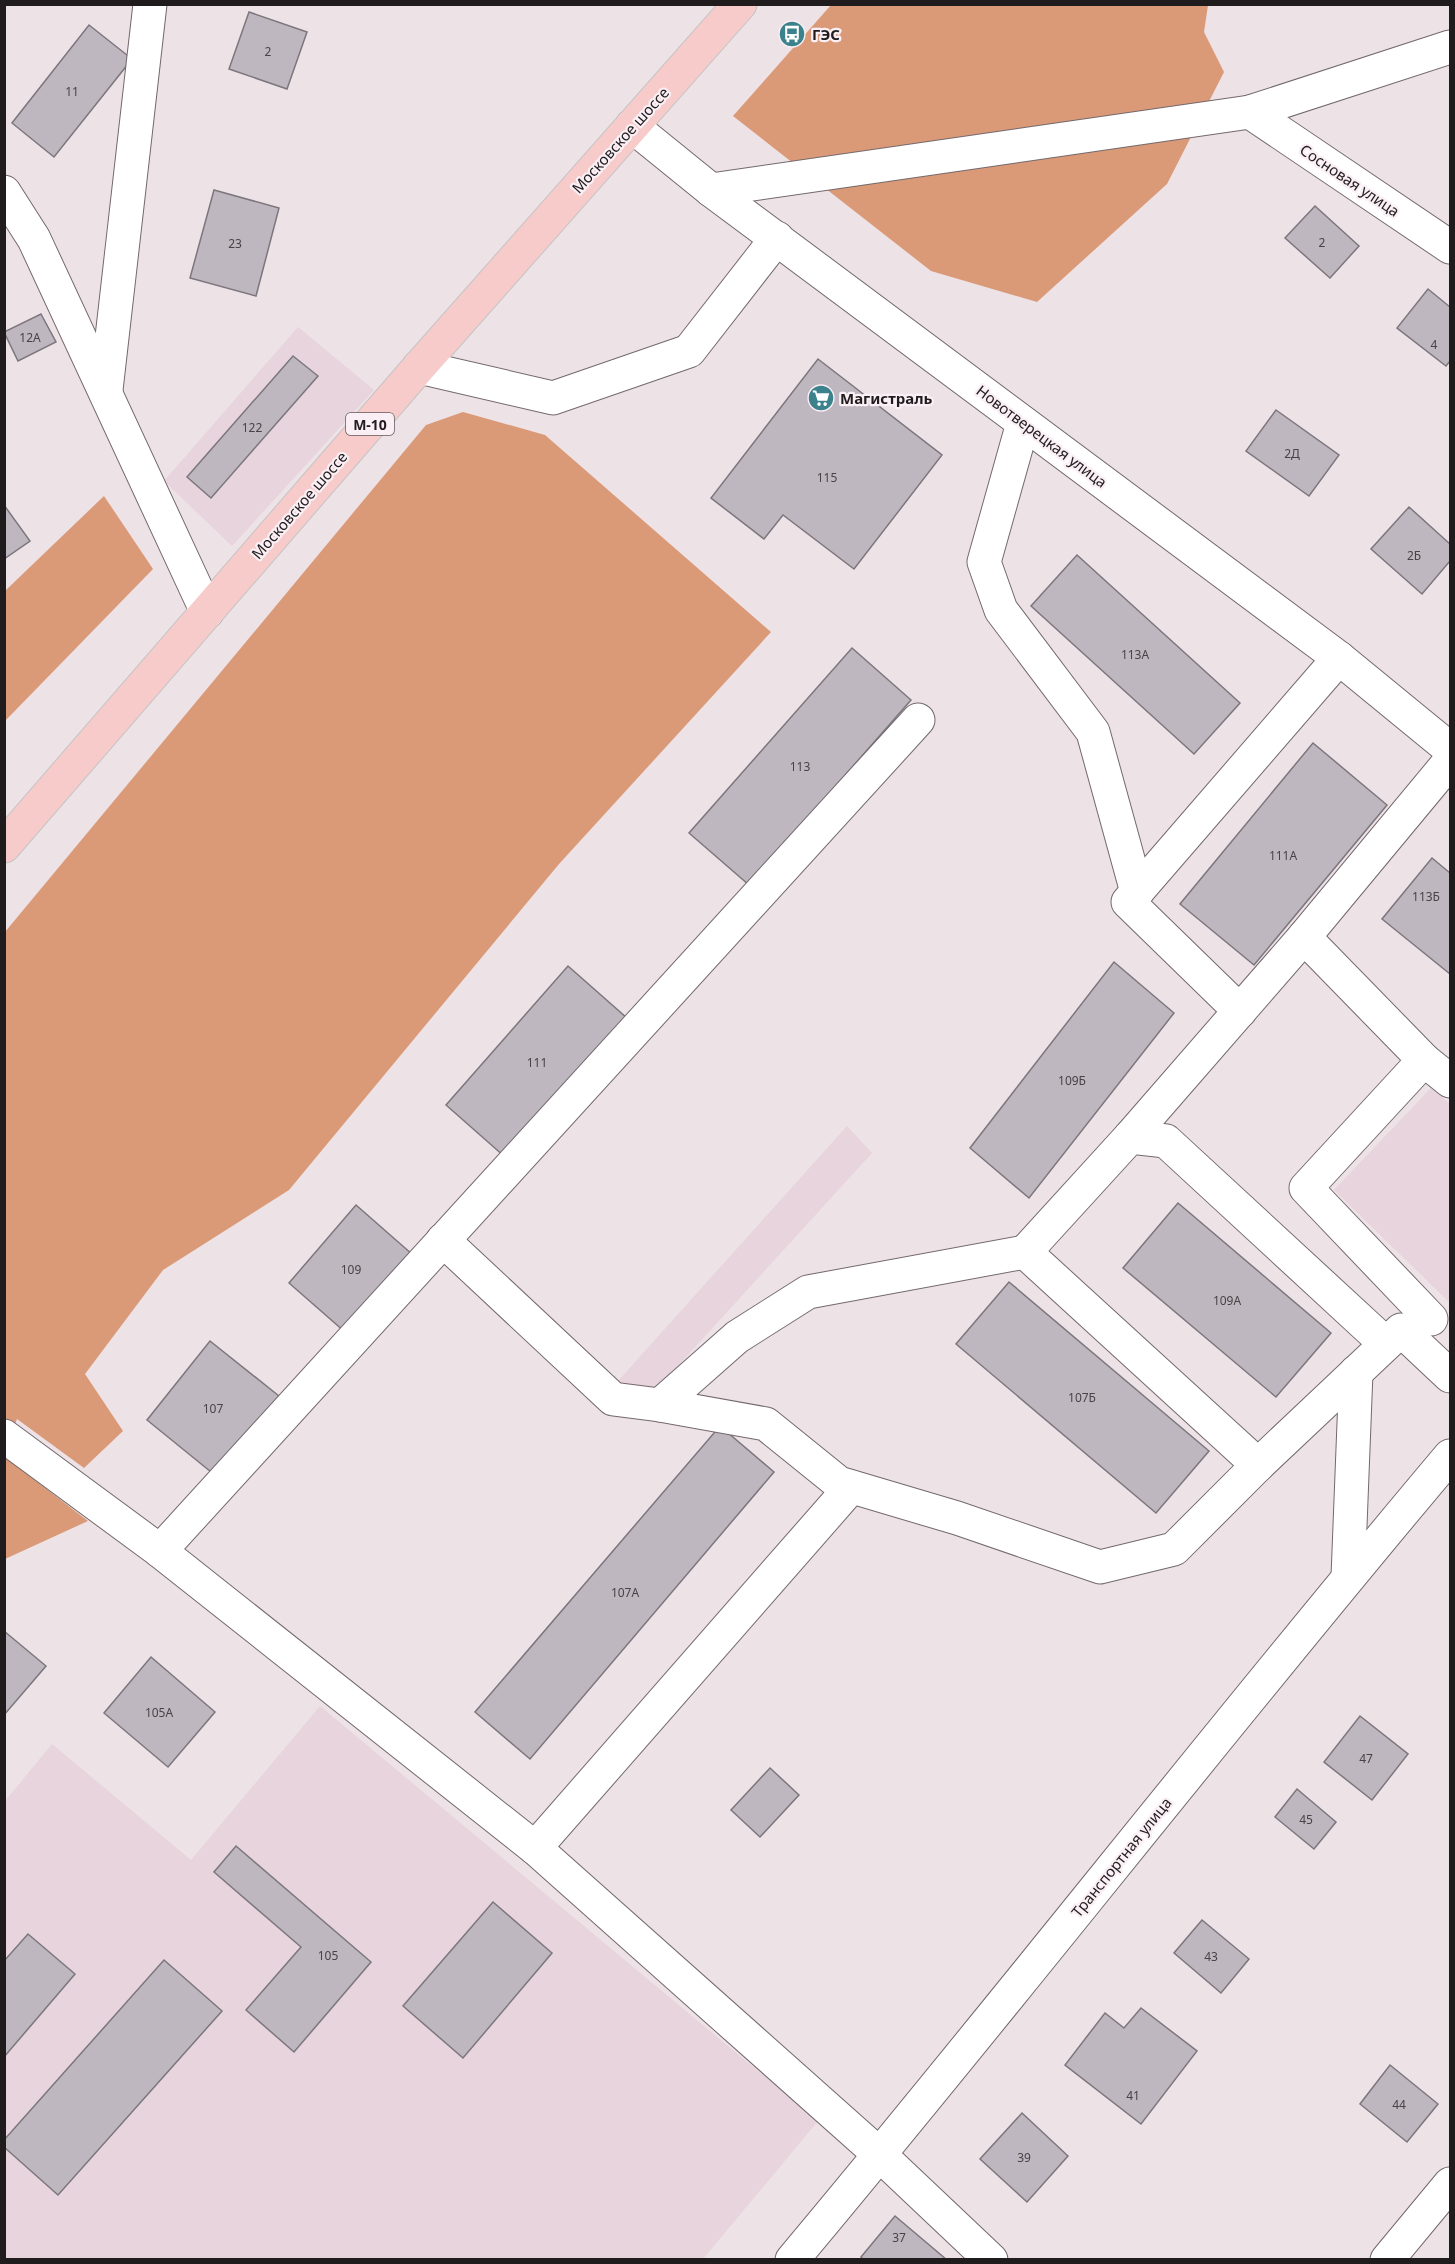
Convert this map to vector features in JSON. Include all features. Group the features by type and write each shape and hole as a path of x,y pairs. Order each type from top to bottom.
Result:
{"highway":[{"name":"Московское шоссе","path":"4,846 419,368 740,4"}],"street":[{"path":"106,390 150,4"},
{"path":"711,190 1250,112 1450,47"},
{"name":"Сосновая улица","path":"1250,112 1450,247"},
{"name":"Новотверецкая улица","path":"632,126 711,190 1339,658 1450,749"},
{"path":"4,192 34,239 207,612"},
{"path":"419,368 553,398 689,351 777,238"},
{"path":"1023,423 984,562 1001,610 1093,732 1137,892"},
{"path":"1240,1011 1128,902 1339,658"},
{"path":"160,1551 918,720"},
{"path":"660,1405 737,1337 808,1292 1025,1252 1131,1137 1304,937 1450,761"},
{"path":"1304,937 1424,1060 1450,1081"},
{"path":"443,1240 613,1400 660,1405 766,1424 839,1483 957,1518 1100,1567 1174,1549 1258,1465 1393,1337 1441,1315 1306,1188 1424,1060"},
{"path":"1131,1137 1166,1141 1393,1337 1450,1376"},
{"path":"1025,1252 1258,1465"},
{"path":"1348,1577 1356,1372"},
{"path":"4,1436 160,1551 535,1848 880,2154 991,2259"},
{"name":"Транспортная улица","path":"792,2259 1450,1455"},
{"path":"535,1848 851,1486"},
{"path":"1387,2259 1450,2184"}],"shaded area":[{"path":"831,5 1208,5 1204,32 1224,72 1167,184 1037,302 931,271 733,116"},
{"path":"298,327 374,390 232,546 164,481"},
{"path":"463,412 545,435 771,632 559,864 289,1190 163,1270 85,1374 123,1431 84,1468 17,1419 5,1451 5,932 426,425"},
{"path":"104,496 153,569 5,721 5,591"},
{"path":"1431,1088 1450,1104 1450,1298 1448,1301 1334,1190"},
{"path":"847,1126 872,1153 654,1392 628,1390 618,1381"},
{"path":"5,1457 88,1521 5,1559"},
{"path":"320,1706 818,2121 703,2259 5,2260 5,1801 52,1744 191,1860"}],"building":[{"path":"249,12 307,32 287,89 229,69"},
{"path":"89,25 132,59 54,157 12,123"},
{"path":"214,190 279,208 256,296 190,278"},
{"path":"1315,206 1359,246 1330,278 1285,238"},
{"path":"1428,289 1450,307 1450,361 1446,366 1397,328"},
{"path":"41,314 56,342 18,361 4,332"},
{"path":"293,356 318,376 211,498 187,477"},
{"path":"818,359 942,455 854,569 783,515 764,539 711,498"},
{"path":"1276,410 1339,455 1309,496 1246,451"},
{"path":"4,505 30,541 4,559"},
{"path":"1409,507 1450,544 1450,561 1422,594 1371,549"},
{"path":"1077,555 1240,703 1194,754 1031,606"},
{"path":"852,648 911,700 749,885 689,833"},
{"path":"1313,743 1387,805 1254,965 1180,904"},
{"path":"1432,858 1450,873 1450,974 1382,919"},
{"path":"1114,962 1174,1013 1029,1198 970,1148"},
{"path":"568,966 627,1018 505,1157 446,1105"},
{"path":"1178,1203 1331,1333 1276,1397 1123,1268"},
{"path":"356,1205 413,1255 345,1332 289,1283"},
{"path":"1009,1282 1209,1451 1156,1513 956,1344"},
{"path":"210,1341 279,1396 216,1476 147,1420"},
{"path":"720,1426 774,1472 530,1759 475,1712"},
{"path":"4,1631 46,1666 4,1715"},
{"path":"151,1657 215,1712 168,1767 104,1713"},
{"path":"1360,1716 1408,1754 1372,1800 1324,1762"},
{"path":"770,1768 799,1795 760,1837 731,1810"},
{"path":"1297,1789 1336,1822 1314,1849 1275,1817"},
{"path":"236,1846 371,1962 294,2052 246,2010 301,1947 214,1872"},
{"path":"493,1902 552,1953 463,2058 403,2006"},
{"path":"1202,1920 1249,1959 1221,1993 1174,1953"},
{"path":"28,1934 75,1974 4,2057 4,1961"},
{"path":"164,1960 222,2011 58,2195 4,2147 4,2140"},
{"path":"1141,2008 1197,2051 1141,2124 1065,2065 1105,2013 1124,2028"},
{"path":"1390,2065 1438,2104 1407,2142 1360,2104"},
{"path":"1022,2113 1068,2156 1027,2202 980,2159"},
{"path":"895,2216 947,2260 864,2260 861,2257"}],"place":[{"name":"ГЭС","path":"792,34"},
{"name":"Магистраль","path":"821,398"}]}
